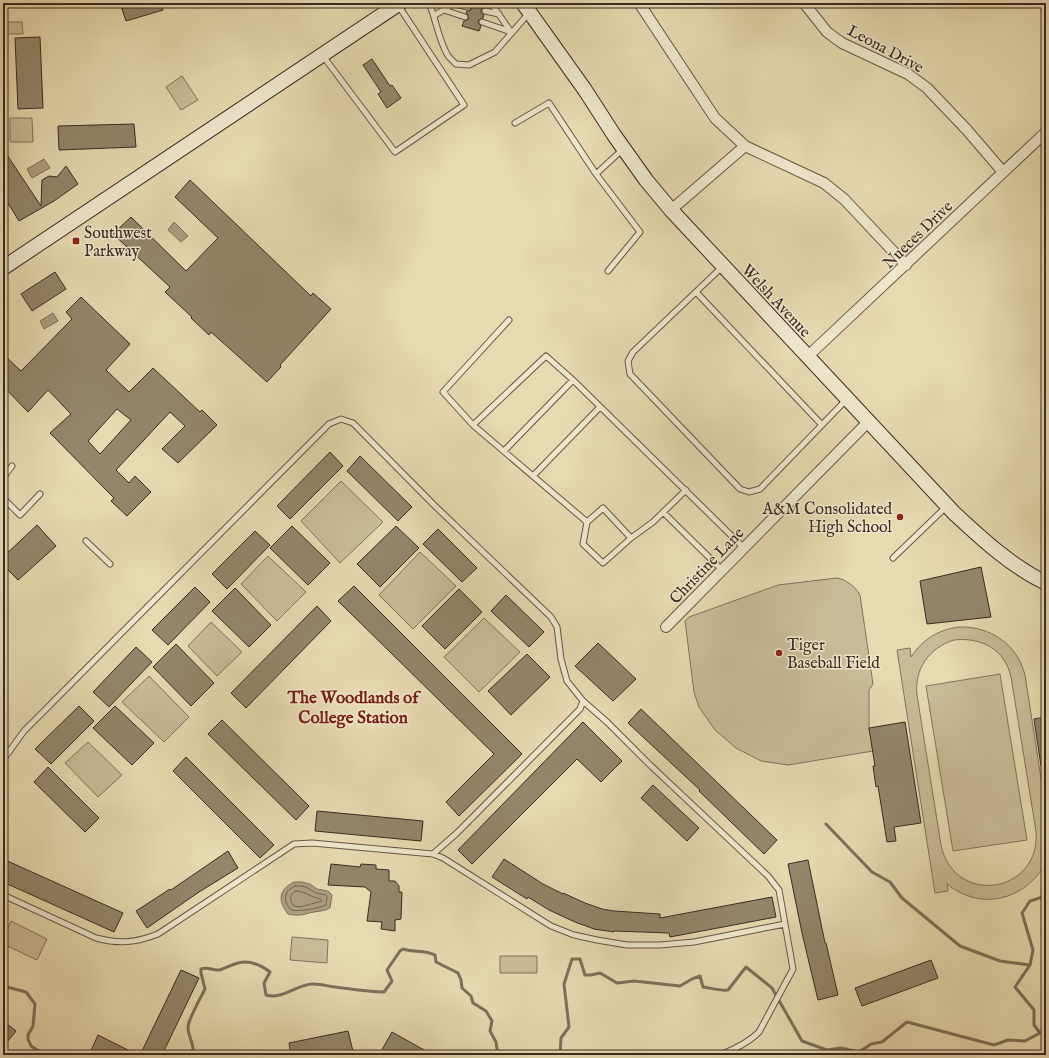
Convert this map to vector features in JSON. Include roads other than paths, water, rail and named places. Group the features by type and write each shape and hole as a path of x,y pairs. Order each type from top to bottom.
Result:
{"main road":[{"path":"3,268 399,4"},
{"name":"Welsh Avenue","path":"526,8 585,90 624,149 671,210 947,506 998,552 1046,583"}],"street":[{"path":"639,3 715,118 744,146 824,183 844,199 906,265"},
{"name":"Leona Drive","path":"804,3 827,32 842,43 908,74 927,88 967,130 1003,172"},
{"name":"Nueces Drive","path":"807,357 1046,132"},
{"path":"671,210 744,146"},
{"name":"Christine Lane","path":"666,627 868,422"}],"lane":[{"path":"429,3 435,15 441,39 448,55 456,64 468,65 495,52 511,32 526,8"},
{"path":"435,15 454,3 468,7"},
{"path":"491,3 511,32"},
{"path":"323,54 395,152 464,105 399,4"},
{"path":"444,10 465,17"},
{"path":"485,11 499,14"},
{"path":"482,22 511,32"},
{"path":"515,123 549,103 596,174 640,232 608,271"},
{"path":"596,174 624,149"},
{"path":"723,266 633,352 628,362 630,374 740,489 749,492 760,489 846,399"},
{"path":"696,292 822,425"},
{"path":"509,320 443,392 473,425 587,522"},
{"path":"473,425 546,356 573,380 744,548"},
{"path":"504,451 573,380"},
{"path":"533,476 600,407"},
{"path":"3,760 24,731 329,424 341,419 353,423 434,505 551,617 557,627 561,659 567,681 583,701 607,722 751,862 768,876 779,890 793,969 759,1032 752,1039 742,1045 720,1055"},
{"path":"3,478 12,466"},
{"path":"631,538 603,508 587,522 583,544 603,563 631,538 653,522 686,490"},
{"path":"3,498 20,515 40,494"},
{"path":"893,558 947,506"},
{"path":"663,512 722,570"},
{"path":"86,541 110,564"},
{"path":"433,854 456,833 580,709 583,701"},
{"path":"3,895 96,938 128,942 143,940 158,934 294,844 312,843 433,854 443,858 551,926 574,936 597,940 627,945 660,945 694,942 785,924"}],"water":[{"path":"44,159 50,168 32,178 27,169"},
{"path":"174,222 188,236 181,242 168,230"},
{"path":"53,313 58,321 44,329 40,321"},
{"path":"294,882 310,884 317,889 328,891 332,895 330,908 301,915 288,914 282,905 281,896 282,892"}],"waterway":[{"path":"826,824 872,872 890,882 902,898 960,946 1000,961 1030,965"},
{"path":"560,1055 561,1038 569,1027 564,984 572,959 580,959 585,975 600,973 617,983 634,981 680,986 700,976 703,987 722,990 728,990 746,967 772,988 802,1041 827,1050 841,1048 859,1052 871,1044 882,1042 907,1022 994,1045 1008,1040 1025,1041 1040,1033 1034,1025 1034,1010 1015,987 1030,965 1033,950 1022,913 1030,901 1046,896"},
{"path":"193,1055 193,1048 188,1027 192,1014 205,989 201,969 206,968 220,970 242,962 263,967 270,972 264,983 266,995 272,996 284,994 301,986 313,984 384,992 392,981 387,970 403,949 431,953 435,955 436,962 458,973 462,988 471,996 473,1003 486,1011 492,1021 490,1031 496,1042 498,1055"},
{"path":"3,986 26,992 35,1004 33,1026 28,1035 28,1039 31,1046 45,1055"}],"place":[{"name":"Southwest Parkway","path":"76,241"},
{"name":"A&M Consolidated High School","path":"900,517"},
{"name":"Tiger Baseball Field","path":"779,653"}],"district":[{"name":"The Woodlands of College Station","path":"353,707"}]}
